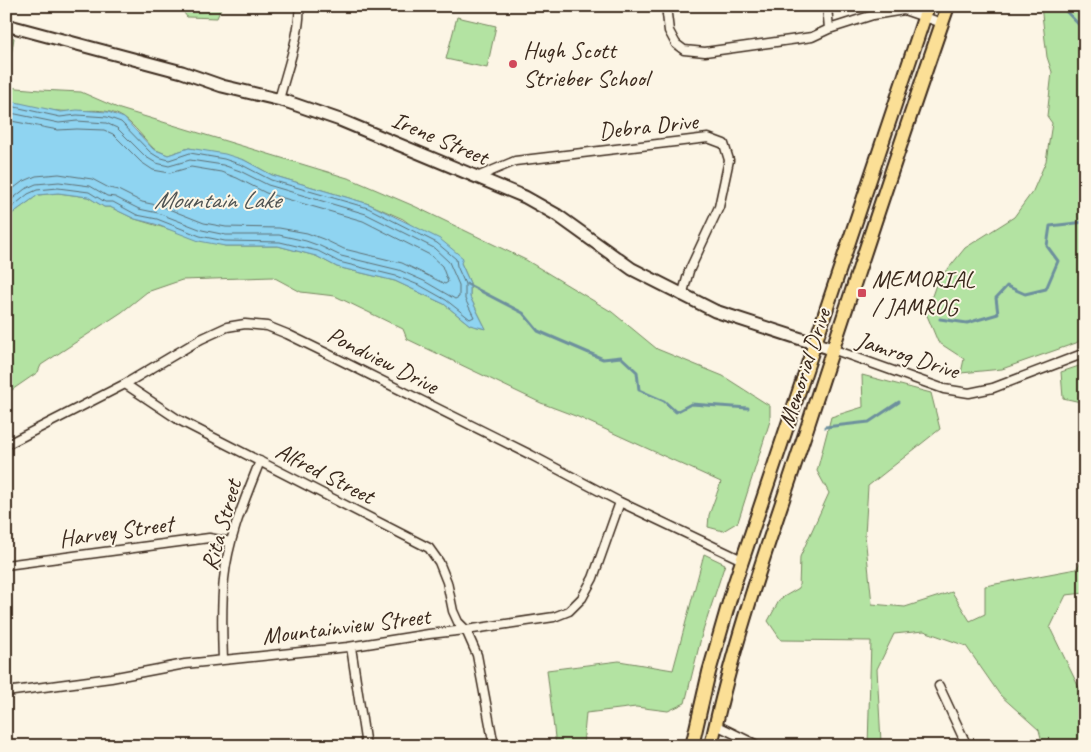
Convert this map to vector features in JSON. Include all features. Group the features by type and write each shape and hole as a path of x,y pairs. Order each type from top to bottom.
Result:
{"main road":[{"name":"Memorial Drive","path":"711,746 743,624 832,349 948,6"},
{"name":"Memorial Drive","path":"692,746 713,656 742,560 926,12"}],"street":[{"path":"279,100 300,14 299,6"},
{"path":"666,6 669,31 676,44 684,50 705,52 812,37 829,29 873,15 904,10 926,12 942,23"},
{"path":"827,6 829,29"},
{"name":"Irene Street","path":"6,25 182,72 222,86 279,100 340,120 525,197 557,215 632,269 682,296 715,311 832,349"},
{"name":"Debra Drive","path":"477,177 515,161 708,138 724,144 729,160 719,207 689,271 682,296"},
{"name":"Pondview Drive","path":"6,445 125,384 201,339 227,327 245,324 267,326 287,334 531,455 620,502 742,560"},
{"name":"Jamrog Drive","path":"832,349 935,386 969,393 993,388 1085,353"},
{"name":"Alfred Street","path":"125,384 179,420 429,548 439,562 447,582 453,612 458,622 466,630 477,655 494,746"},
{"name":"Rita Street","path":"223,660 224,578 231,542 260,461"},
{"name":"Mountainview Street","path":"6,692 111,678 185,664 351,647 554,617 569,611 582,598 593,578 620,502"},
{"name":"Harvey Street","path":"6,565 209,538 231,542"},
{"path":"351,647 366,746"},
{"path":"939,686 967,746"},
{"path":"716,725 759,746"}],"green space":[{"path":"179,6 222,6 217,18 187,17"},
{"path":"1041,6 1072,6 1085,16 1085,338 1076,343 1002,369 961,373 964,359 938,342 926,313 939,276 948,269 965,248 1014,217 1033,191 1046,161 1052,123 1047,116 1052,72 1047,57"},
{"path":"457,17 496,26 487,68 446,59"},
{"path":"6,35 14,38 6,83"},
{"path":"6,87 81,92 120,109 351,179 414,206 526,260 612,312 657,349 723,376 770,406 770,421 738,522 723,531 708,527 709,515 721,482 578,417 541,403 407,339 403,329 335,296 301,292 273,277 182,280 147,292 122,312 41,365 38,372 6,394 6,221 13,213 38,195 58,193 88,197 104,207 110,207 135,219 225,246 278,246 316,256 337,267 395,281 444,304 470,325 486,329 470,297 470,283 461,263 403,219 369,204 272,175 244,160 189,148 168,155 154,149 132,125 117,114 92,110 53,110 26,105 6,100"},
{"path":"1085,364 1085,403 1063,398 1061,372"},
{"path":"862,375 931,393 940,429 868,486 865,535 872,604 905,607 952,592 970,621 985,614 985,586 1076,569 1085,557 1085,593 1066,595 1050,628 1085,700 1085,746 1043,746 1039,730 1000,695 966,646 924,631 894,634 877,669 881,742 885,746 868,746 871,641 781,640 768,621 780,599 799,588 800,557 829,493 817,471 831,417 863,407"},
{"path":"704,554 725,564 702,634 685,703 668,711 636,707 586,713 583,746 556,746 547,670 619,661 673,670"},
{"path":"119,740 126,746 23,746"}],"water":[{"name":"Mountain Lake","path":"6,100 61,112 77,110 108,112 124,118 153,149 168,155 189,148 225,154 244,160 272,175 369,204 440,239 463,258 461,263 470,283 470,297 486,329 470,325 444,304 395,281 337,267 316,256 278,246 225,246 199,241 155,224 135,219 110,207 104,207 88,197 58,193 38,195 13,213 6,221"}],"waterway":[{"path":"1064,6 1062,7 1085,31"},
{"path":"940,319 967,323 998,314 996,298 1007,286 1025,294 1046,289 1058,261 1047,246 1050,226 1085,222"},
{"path":"467,284 523,313 538,331 603,359 621,357 637,372 639,390 664,401 676,412 691,404 748,408"},
{"path":"825,427 869,422 899,402"}],"place":[{"name":"Hugh Scott Strieber School","path":"513,64"},
{"name":"MEMORIAL / JAMROG","path":"862,293"}]}
